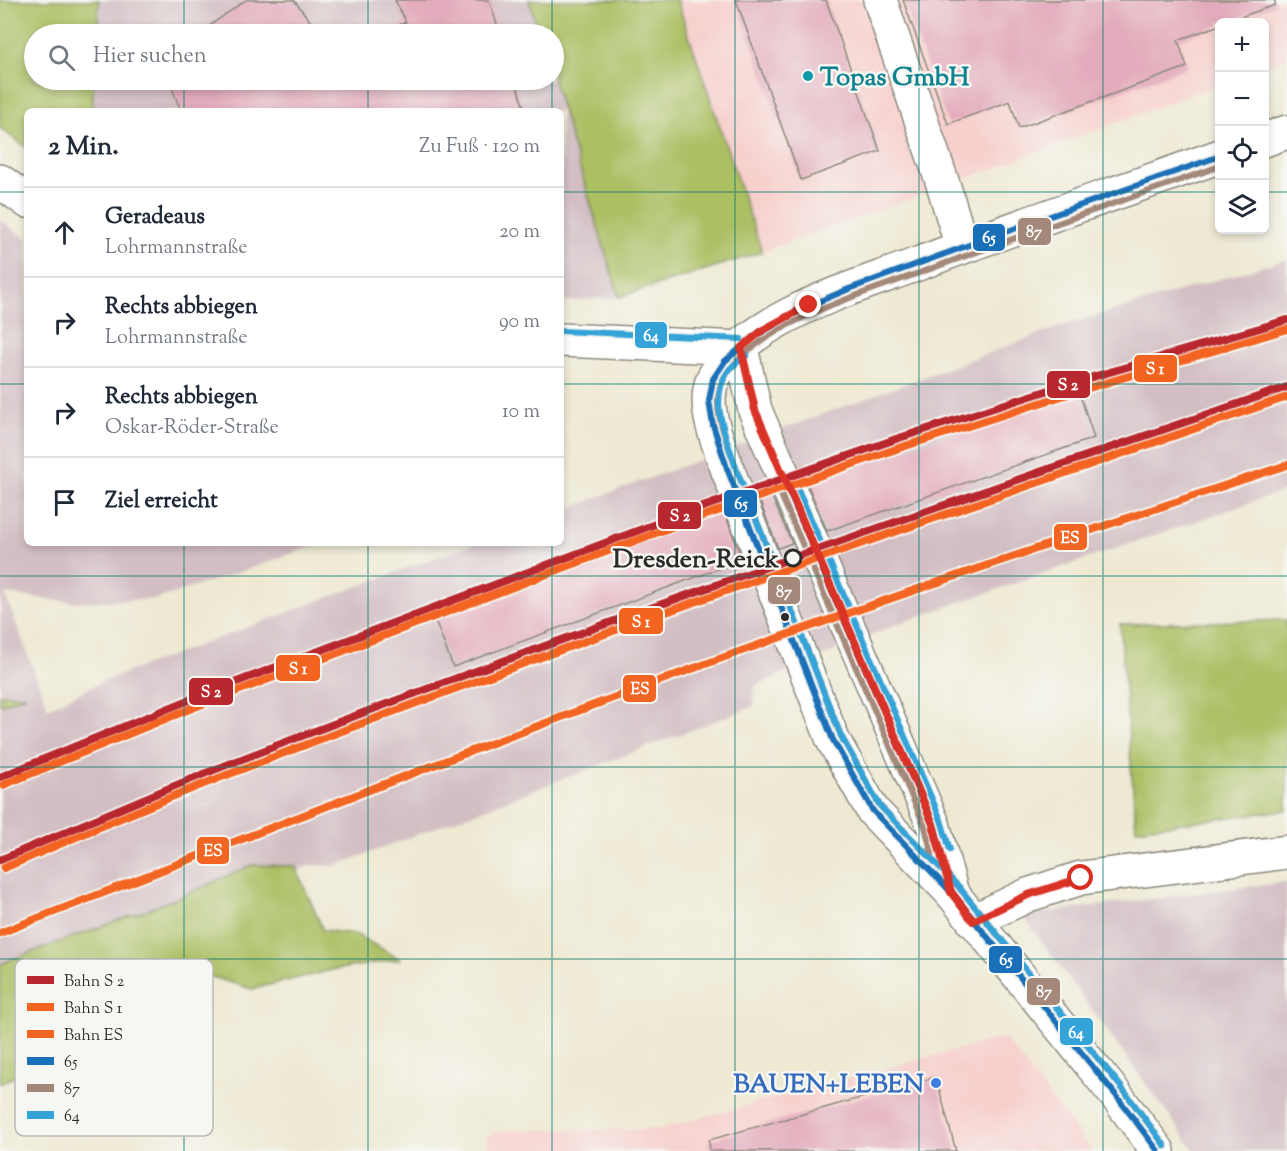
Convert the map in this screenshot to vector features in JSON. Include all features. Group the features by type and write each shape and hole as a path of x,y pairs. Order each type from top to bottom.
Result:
{"street":[{"path":"880,0 947,195 962,247"},
{"path":"1269,138 1287,132"},
{"path":"1158,1151 1115,1094 951,892 873,812 832,740 728,471 708,399 712,380 720,366 763,330 809,305 962,247 1215,158"},
{"path":"0,181 24,199"},
{"path":"564,340 741,348"},
{"path":"741,348 755,410 933,824 951,892"},
{"path":"973,921 1028,895 1081,878 1287,852"}],"shaded area":[{"path":"99,0 529,0 536,24 98,24"},
{"path":"677,0 1287,0 1287,58 1269,65 1269,18 1215,18 1215,85 762,252"},
{"path":"93,90 556,90 562,108 92,108"},
{"path":"564,116 619,297 564,302"},
{"path":"0,220 24,237 24,546 313,546 157,599 70,602 5,594 48,708 106,680 467,546 564,546 564,510 1062,326 1287,259 1287,490 902,622 755,686 754,706 335,866 311,865 69,959 15,959 15,981 0,987"},
{"path":"1287,882 1287,1151 1195,1151 1022,915"},
{"name":"BAUEN+LEBEN","path":"1004,1037 1092,1151 490,1151 486,1136 509,1130 659,1129"}],"green space":[{"path":"0,0 99,0 98,24 24,24 24,90 93,90 92,108 24,108 24,146 0,128"},
{"path":"529,0 677,0 762,252 619,297 564,116 564,108 562,108 556,90 564,90 564,24 536,24"},
{"path":"1287,620 1287,810 1136,829 1120,624"},
{"path":"0,694 26,695 0,705"},
{"path":"252,865 295,866 323,930 355,934 400,959 332,970 252,989 213,977 213,959 15,959 15,1076 0,1084 0,964 178,898"}],"building":[{"path":"246,0 294,0 312,24 212,24"},
{"path":"395,0 489,0 497,24 401,24 406,22"},
{"name":"Topas GmbH","path":"736,0 826,0 880,151 801,180"},
{"path":"903,0 1275,0 1275,5 1238,18 1215,18 1215,27 1178,40 1187,67 1019,128 1010,101 948,124"},
{"path":"173,90 518,90 524,108 180,108"},
{"path":"1079,392 1094,438 827,531 807,483"},
{"path":"771,495 792,543 778,548 759,499"},
{"path":"724,511 742,560 453,667 435,620"},
{"path":"936,1077 956,1151 710,1151 709,1140"}],"transit line":[{"name":"65","path":"1158,1151 1115,1094 951,892 873,811 833,740 728,471 713,425 709,401 713,379 725,361 755,336 801,309 991,237 1215,158"},
{"name":"87","path":"1165,1146 1122,1088 958,886 880,806 841,736 736,468 721,424 718,401 723,380 743,355 760,342 804,317 869,291 1215,168"},
{"path":"0,777 189,700 666,520 896,439 1062,386 1287,320"},
{"path":"3,785 192,708 669,528 899,448 1065,395 1287,329"},
{"name":"64","path":"564,331 741,339"},
{"name":"64","path":"747,355 729,370 723,381 719,406 721,419 736,468 841,736 880,806 958,886 1122,1088 1165,1146"},
{"path":"0,860 229,764 492,665 1287,387"},
{"path":"4,868 203,784 494,674 1287,397"},
{"name":"64","path":"794,480 941,820 950,850"},
{"name":"65","path":"786,484 933,824 941,852"},
{"name":"87","path":"778,488 925,827 932,854"}],"rail line":[{"name":"ES","path":"0,933 457,756 733,654 871,605 1287,465"}],"place":[{"name":"Topas GmbH","path":"808,76"},
{"name":"Dresden-Reick","path":"793,558"},
{"name":"BAUEN+LEBEN","path":"936,1083"}],"route":[{"path":"809,305 763,330 741,348 755,410 933,824 951,892 973,921 1028,895 1081,878"}]}
